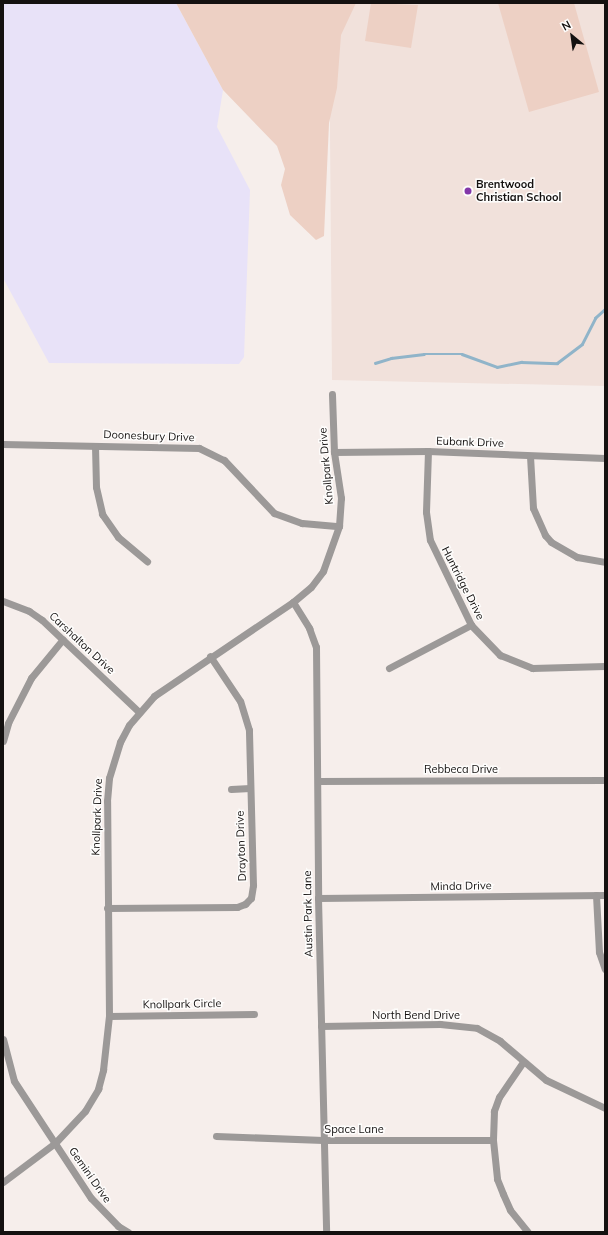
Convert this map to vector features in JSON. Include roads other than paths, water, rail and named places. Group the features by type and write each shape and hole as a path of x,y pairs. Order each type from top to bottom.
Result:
{"street":[{"name":"Knollpark Drive","path":"3,1182 55,1143 85,1111 98,1089 106,1052 110,1016 108,908 109,778 120,742 139,712 173,681 293,602 312,586 323,571 331,554 339,526 341,498 334,452 332,394"},
{"name":"Doonesbury Drive","path":"3,444 199,448 217,455 229,464 274,513 302,523 339,526"},
{"path":"95,446 96,487 102,514 118,537 147,561"},
{"name":"Eubank Drive","path":"334,452 428,451 605,458"},
{"name":"Huntridge Drive","path":"428,451 426,512 430,540 471,625 484,642 500,654 532,668 605,666"},
{"path":"530,456 533,508 545,535 556,545 577,557 605,562"},
{"name":"Carshalton Drive","path":"3,601 29,610 64,639 139,712"},
{"name":"Austin Park Lane","path":"293,602 309,628 316,647 318,898 326,1232"},
{"path":"389,668 471,625"},
{"path":"3,741 8,723 31,678 64,639"},
{"name":"Drayton Drive","path":"108,908 237,906 245,904 251,898 253,885 249,730 246,714 210,656"},
{"name":"Rebbeca Drive","path":"318,781 605,780"},
{"path":"232,789 250,788"},
{"path":"596,895 599,952 605,969"},
{"name":"Minda Drive","path":"318,898 605,895"},
{"name":"Knollpark Circle","path":"110,1016 254,1014"},
{"name":"North Bend Drive","path":"321,1026 440,1024 477,1028 500,1041 546,1080 605,1108"},
{"name":"Gemini Drive","path":"3,1039 14,1081 91,1198 118,1226 128,1232"},
{"path":"523,1062 499,1097 494,1111 493,1140 498,1179 503,1194 510,1210 524,1231"},
{"name":"Space Lane","path":"216,1136 323,1140 493,1140"}],"waterway":[{"path":"375,363 391,358 424,354 462,354 497,367 521,362 557,363 582,344 595,318 605,309"}],"place":[{"name":"Brentwood Christian School","path":"468,191"}]}
